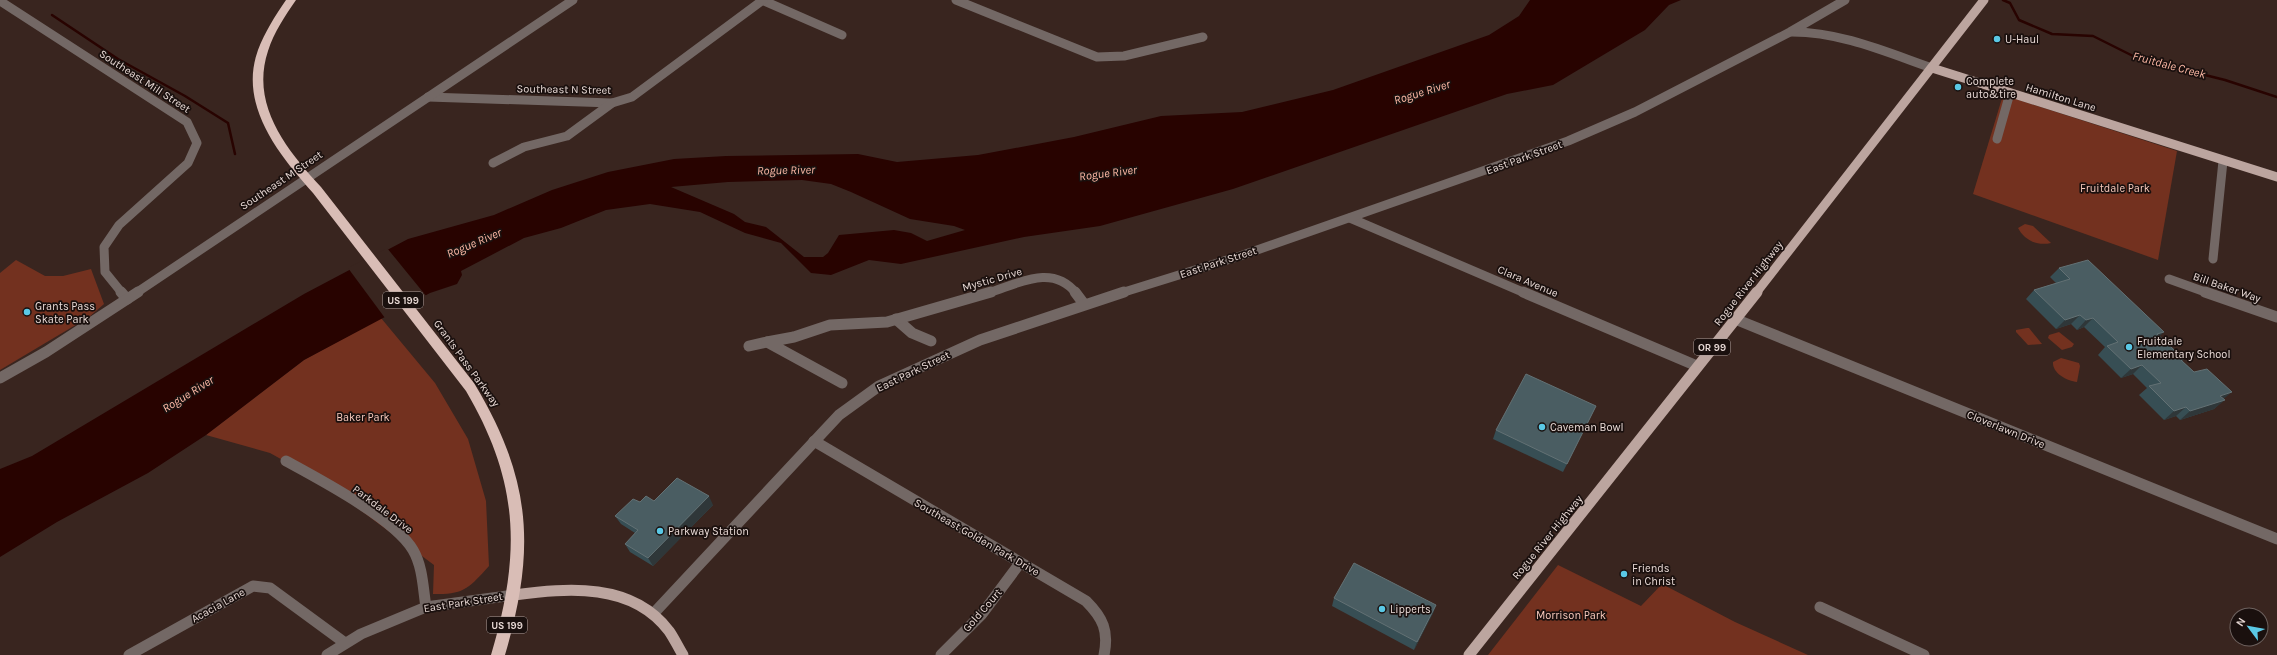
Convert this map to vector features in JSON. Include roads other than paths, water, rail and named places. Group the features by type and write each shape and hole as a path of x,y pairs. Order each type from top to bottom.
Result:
{"highway":[{"name":"Grants Pass Parkway","path":"291,0 278,18 264,43 258,66 257,84 260,102 269,127 290,160 355,239 451,362 486,411 498,435 508,464 518,519 518,558 514,595 498,655"}],"main road":[{"name":"Rogue River Highway","path":"1469,655 1735,319 1984,0"},
{"name":"Hamilton Lane","path":"1932,68 2277,177"},
{"path":"514,595 544,590 595,589 635,601 654,613 670,630 683,655"}],"street":[{"name":"Southeast M Street","path":"0,378 46,352 127,299 305,178 573,0"},
{"name":"Southeast N Street","path":"428,97 612,103 632,97 762,0"},
{"path":"762,0 842,34"},
{"path":"956,0 1097,57 1118,58 1180,40 1203,36"},
{"name":"East Park Street","path":"654,613 839,415 860,399 890,380 980,340 1084,304 1240,256 1488,170 1602,127 1790,32 1845,0"},
{"name":"Southeast Mill Street","path":"0,1 186,122 194,132 196,144 184,167 166,186 120,223 105,246 102,256 103,273 114,288 127,299"},
{"name":"Hamilton Lane","path":"1790,32 1823,34 1932,68"},
{"path":"1997,139 2010,93"},
{"path":"493,163 524,147 567,136 612,103"},
{"path":"2213,259 2223,161"},
{"name":"Clara Avenue","path":"1350,218 1697,366"},
{"name":"Mystic Drive","path":"749,346 794,337 830,325 891,320 1045,276 1060,278 1068,282 1084,304"},
{"name":"Bill Baker Way","path":"2169,279 2277,317"},
{"name":"Cloverlawn Drive","path":"1735,319 2277,540"},
{"path":"891,320 920,339 931,341"},
{"path":"767,342 842,383"},
{"name":"Southeast Golden Park Drive","path":"814,441 1086,601 1102,617 1108,638 1104,655"},
{"name":"Parkdale Drive","path":"286,461 344,495 407,542 417,560 426,607"},
{"name":"Gold Court","path":"941,655 982,614 1020,563"},
{"name":"Acacia Lane","path":"129,655 252,586 270,588 346,643"},
{"name":"East Park Street","path":"327,655 385,622 426,607 514,595"},
{"path":"1820,607 1924,655"}],"water":[{"name":"Rogue River","path":"1530,0 1681,0 1669,5 1645,30 1553,85 1507,94 1233,189 1100,226 1024,237 901,264 869,260 831,275 811,273 781,243 745,233 700,212 650,204 606,210 561,228 524,238 461,271 462,275 457,284 430,293 304,360 206,435 148,473 57,522 0,557 0,469 32,456 304,294 408,239 494,215 552,190 608,172 674,159 726,156 858,154 897,162 978,155 1074,137 1161,116 1242,112 1333,90 1489,35 1519,16","holes":["802,180 831,184 910,219 954,226 965,230 927,241 911,233 894,230 839,235 828,253 823,257 804,257 766,227 745,222 734,214 671,187 728,182"]}],"waterway":[{"name":"Fruitdale Creek","path":"2003,0 2010,3 2019,20 2052,34 2093,36 2137,58 2225,80 2277,97"},
{"path":"52,15 118,59 185,96 228,123 235,154"}],"place":[{"name":"U-Haul","path":"1997,39"},
{"name":"Complete auto&tire","path":"1958,87"},
{"name":"Grants Pass Skate Park","path":"27,312"},
{"name":"Fruitdale Elementary School","path":"2129,347"},
{"name":"Caveman Bowl","path":"1542,427"},
{"name":"Parkway Station","path":"660,531"},
{"name":"Friends in Christ","path":"1624,574"},
{"name":"Lipperts","path":"1382,609"}],"park label":[{"name":"Fruitdale Park","path":"2115,188"},
{"name":"Baker Park","path":"363,417"},
{"name":"Morrison Park","path":"1571,615"}]}
